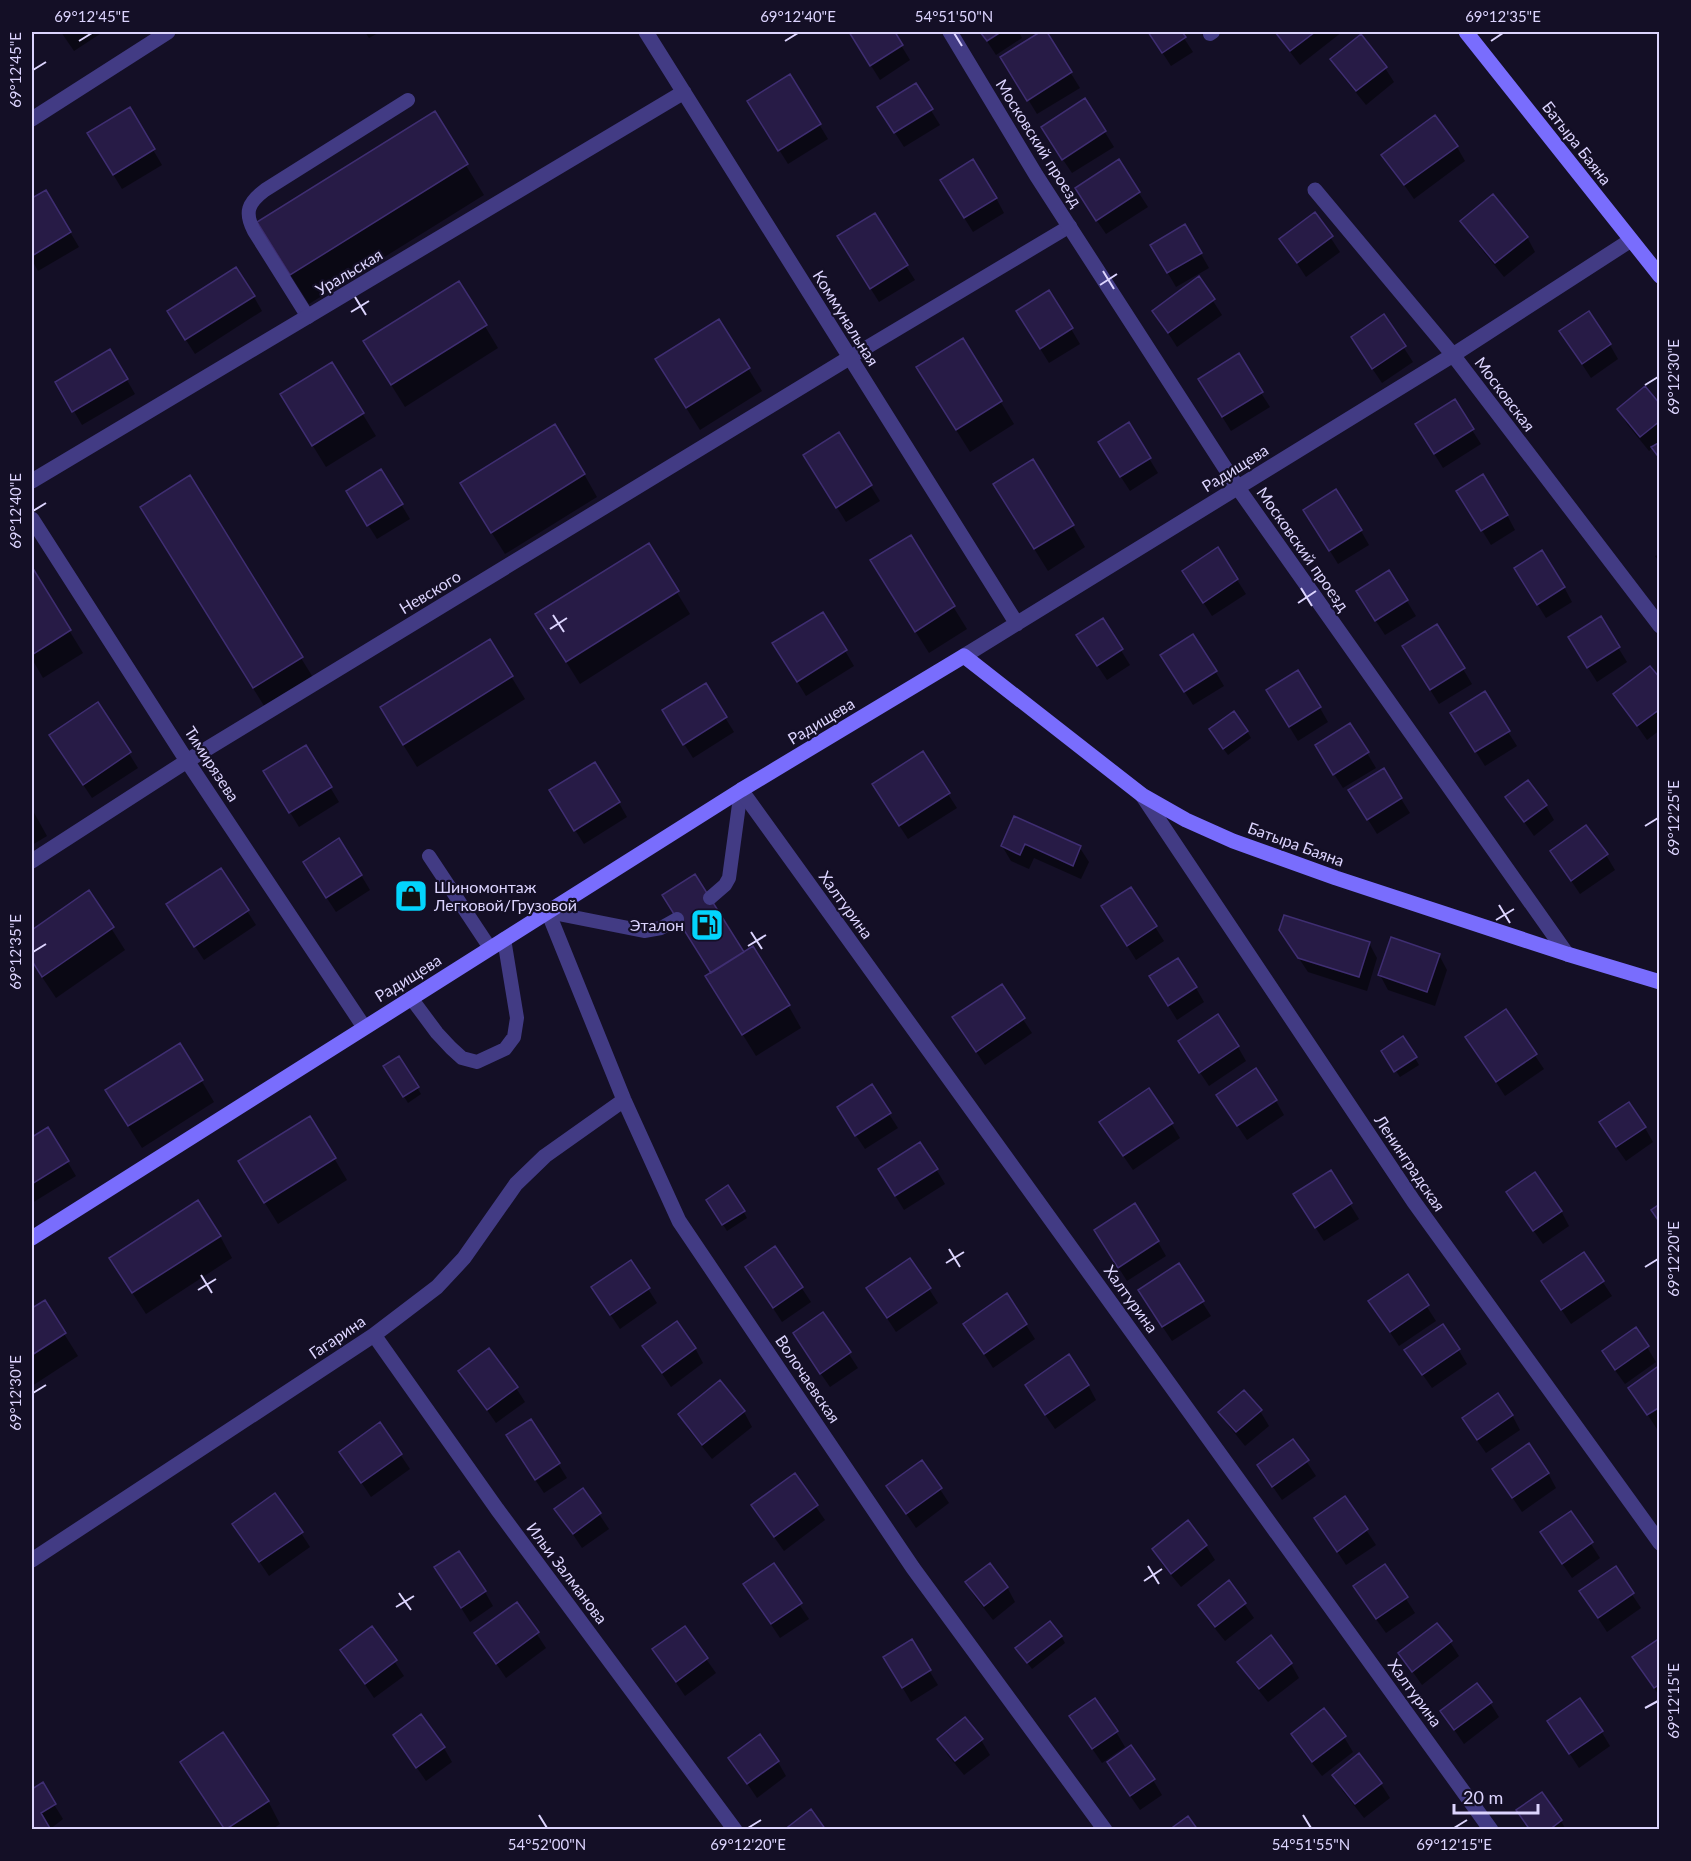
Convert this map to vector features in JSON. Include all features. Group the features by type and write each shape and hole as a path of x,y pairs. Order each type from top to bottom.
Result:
{"street":[{"path":"32,119 168,32"},
{"name":"Коммунальная","path":"646,32 1017,624"},
{"name":"Московский проезд","path":"950,32 1070,226 1238,488 1567,954"},
{"name":"Батыра Баяна","path":"1466,32 1659,276"},
{"name":"Уральская","path":"32,482 684,93"},
{"name":"Московская","path":"1315,190 1453,355 1659,626"},
{"name":"Радищева","path":"32,1238 741,790 1238,488 1453,355 1631,240"},
{"name":"Невского","path":"32,861 187,761 849,358"},
{"name":"Тимирязева","path":"32,519 187,761 364,1027"},
{"name":"Батыра Баяна","path":"964,656 1142,795 1186,820 1233,841 1336,878 1659,982"},
{"name":"Халтурина","path":"741,790 1491,1830"},
{"name":"Ленинградская","path":"1142,795 1414,1202 1659,1543"},
{"name":"Волочаевская","path":"548,912 624,1100 679,1221 913,1568 1105,1830"},
{"name":"Гагарина","path":"32,1560 374,1335 437,1287 464,1258 516,1184 545,1156 624,1100"},
{"name":"Ильи Залманова","path":"374,1335 497,1509 735,1830"}],"lane":[{"path":"308,316 254,231 249,220 249,209 255,198 265,190 408,100"},
{"path":"849,358 1070,226"},
{"path":"710,898 725,885 729,878 741,790"},
{"path":"429,856 490,948"},
{"path":"548,912 644,931 661,928 677,919"},
{"path":"411,998 436,1033 462,1058 477,1062 505,1049 514,1037 517,1018 504,939"}],"building":[{"path":"849,32 895,32 903,45 870,66"},
{"path":"980,32 1001,32 987,41"},
{"path":"1040,32 1047,32 1072,72 1027,101 1000,57"},
{"path":"1148,32 1182,32 1186,37 1162,53"},
{"path":"1275,32 1315,32 1290,51"},
{"path":"1361,34 1387,67 1356,91 1330,59"},
{"path":"790,74 821,124 778,151 747,101"},
{"path":"916,83 933,109 894,133 877,107"},
{"path":"1085,98 1106,131 1062,160 1041,127"},
{"path":"130,107 155,149 113,175 87,133"},
{"path":"435,111 468,164 290,275 257,222"},
{"path":"1435,115 1458,146 1404,185 1381,155"},
{"path":"973,159 997,198 964,218 940,180"},
{"path":"1119,159 1140,192 1096,221 1075,188"},
{"path":"46,190 71,232 32,256 32,198"},
{"path":"1493,194 1528,237 1495,263 1460,221"},
{"path":"1315,212 1333,236 1297,263 1279,239"},
{"path":"875,213 908,265 870,289 837,236"},
{"path":"1185,224 1202,253 1167,273 1150,245"},
{"path":"236,267 255,296 185,340 167,311"},
{"path":"1199,276 1215,299 1168,333 1152,311"},
{"path":"459,281 487,325 391,385 363,341"},
{"path":"1049,290 1073,328 1040,349 1016,311"},
{"path":"1589,311 1611,344 1582,364 1559,331"},
{"path":"1384,314 1406,346 1372,369 1351,337"},
{"path":"719,319 750,368 686,408 655,359"},
{"path":"963,338 1002,401 956,430 916,367"},
{"path":"110,349 128,379 72,412 55,382"},
{"path":"1239,353 1263,392 1222,417 1198,379"},
{"path":"332,362 364,413 312,446 280,394"},
{"path":"1645,386 1660,404 1660,421 1640,437 1617,409"},
{"path":"1455,399 1474,429 1434,454 1415,424"},
{"path":"1129,422 1151,458 1120,477 1098,442"},
{"path":"555,424 585,474 491,533 460,483"},
{"path":"839,432 872,485 836,508 803,455"},
{"path":"1660,442 1660,459 1651,447"},
{"path":"1033,459 1074,525 1034,549 993,484"},
{"path":"381,469 403,504 367,526 346,491"},
{"path":"1483,474 1508,515 1481,531 1456,491"},
{"path":"190,475 303,657 253,688 140,507"},
{"path":"1336,489 1362,530 1329,551 1303,510"},
{"path":"911,535 955,606 915,632 870,560"},
{"path":"649,543 679,591 566,662 535,614"},
{"path":"1218,547 1238,579 1203,603 1182,571"},
{"path":"1542,550 1565,587 1537,605 1514,568"},
{"path":"32,567 71,630 32,655"},
{"path":"1389,570 1408,600 1375,621 1356,591"},
{"path":"823,612 847,650 797,682 772,643"},
{"path":"1601,616 1620,647 1587,668 1568,637"},
{"path":"1103,618 1123,649 1097,666 1076,635"},
{"path":"1437,624 1465,668 1430,690 1402,646"},
{"path":"1193,634 1217,671 1184,692 1160,655"},
{"path":"490,639 513,676 403,745 380,707"},
{"path":"1650,666 1660,678 1660,709 1637,726 1613,694"},
{"path":"1298,670 1321,707 1289,727 1266,690"},
{"path":"706,683 727,717 683,745 662,710"},
{"path":"1485,691 1510,731 1475,752 1450,713"},
{"path":"98,702 131,752 83,785 49,735"},
{"path":"1234,711 1248,731 1223,749 1209,729"},
{"path":"1350,723 1369,752 1333,775 1315,745"},
{"path":"306,745 332,787 289,813 263,771"},
{"path":"923,751 950,793 899,826 872,784"},
{"path":"595,762 620,802 574,831 549,790"},
{"path":"1384,768 1402,798 1367,820 1348,790"},
{"path":"1528,780 1547,805 1524,822 1505,797"},
{"path":"1014,816 1081,846 1073,866 1025,844 1020,855 1001,846"},
{"path":"1586,825 1608,854 1571,881 1550,851"},
{"path":"339,838 362,875 326,898 303,862"},
{"path":"221,868 249,910 194,947 166,904"},
{"path":"695,874 744,952 711,973 662,895"},
{"path":"1131,887 1157,926 1127,946 1101,906"},
{"path":"89,890 114,927 42,977 32,961 32,930"},
{"path":"1284,915 1370,942 1359,977 1298,958 1279,930"},
{"path":"1391,937 1440,954 1427,992 1378,975"},
{"path":"753,946 790,1005 742,1035 705,976"},
{"path":"1178,958 1197,987 1168,1006 1149,976"},
{"path":"1002,984 1025,1018 976,1052 952,1017"},
{"path":"1506,1009 1537,1054 1496,1082 1465,1037"},
{"path":"1218,1014 1239,1046 1199,1073 1178,1041"},
{"path":"1403,1036 1417,1057 1394,1072 1381,1051"},
{"path":"180,1043 203,1080 128,1126 105,1090"},
{"path":"399,1056 419,1087 403,1097 383,1066"},
{"path":"1256,1068 1277,1100 1237,1126 1216,1095"},
{"path":"872,1084 891,1113 855,1136 837,1107"},
{"path":"1149,1088 1173,1123 1123,1156 1099,1122"},
{"path":"1629,1102 1646,1127 1616,1147 1599,1122"},
{"path":"310,1116 336,1158 264,1203 238,1161"},
{"path":"48,1127 69,1161 32,1184 32,1137"},
{"path":"920,1142 938,1169 895,1196 878,1169"},
{"path":"1331,1170 1352,1203 1315,1228 1293,1194"},
{"path":"1535,1172 1562,1211 1533,1231 1506,1192"},
{"path":"728,1185 745,1211 722,1225 706,1200"},
{"path":"198,1200 221,1236 132,1293 109,1258"},
{"path":"1135,1203 1159,1241 1118,1268 1094,1230"},
{"path":"1660,1204 1660,1223 1651,1210"},
{"path":"775,1246 803,1287 773,1308 745,1267"},
{"path":"1584,1252 1604,1281 1561,1310 1541,1281"},
{"path":"910,1258 931,1288 887,1318 866,1288"},
{"path":"631,1260 650,1288 610,1315 591,1287"},
{"path":"1179,1263 1204,1301 1162,1327 1138,1290"},
{"path":"1408,1274 1429,1305 1390,1332 1368,1301"},
{"path":"1007,1293 1027,1324 984,1354 963,1324"},
{"path":"45,1300 66,1333 32,1355 32,1308"},
{"path":"823,1312 851,1352 820,1374 793,1333"},
{"path":"677,1321 696,1348 662,1373 642,1346"},
{"path":"1443,1324 1460,1349 1422,1375 1404,1350"},
{"path":"1636,1327 1649,1346 1615,1370 1602,1351"},
{"path":"489,1348 518,1387 487,1410 458,1371"},
{"path":"1069,1354 1089,1385 1045,1415 1025,1385"},
{"path":"1660,1365 1660,1407 1647,1415 1628,1388"},
{"path":"720,1380 745,1411 702,1445 678,1414"},
{"path":"1244,1390 1262,1410 1236,1432 1218,1412"},
{"path":"1498,1393 1513,1415 1477,1440 1462,1418"},
{"path":"531,1419 560,1463 535,1480 506,1435"},
{"path":"380,1422 402,1454 361,1483 339,1452"},
{"path":"1293,1439 1309,1460 1272,1487 1257,1465"},
{"path":"1529,1443 1549,1473 1512,1498 1492,1469"},
{"path":"922,1460 942,1488 906,1514 886,1486"},
{"path":"795,1473 818,1505 774,1537 751,1505"},
{"path":"583,1488 601,1513 573,1534 554,1509"},
{"path":"275,1493 303,1532 259,1562 232,1524"},
{"path":"1345,1496 1368,1529 1337,1552 1314,1518"},
{"path":"1571,1511 1593,1542 1562,1564 1540,1532"},
{"path":"1188,1520 1207,1545 1171,1574 1152,1549"},
{"path":"459,1551 486,1591 461,1608 434,1567"},
{"path":"774,1563 802,1603 771,1624 743,1584"},
{"path":"990,1563 1008,1587 984,1606 965,1582"},
{"path":"1385,1564 1408,1597 1376,1619 1353,1586"},
{"path":"1616,1566 1634,1593 1598,1618 1579,1591"},
{"path":"1229,1580 1246,1603 1215,1627 1198,1605"},
{"path":"517,1602 539,1632 496,1664 474,1633"},
{"path":"1050,1621 1062,1636 1027,1663 1015,1648"},
{"path":"1437,1623 1452,1641 1412,1672 1398,1653"},
{"path":"372,1626 397,1660 365,1684 340,1650"},
{"path":"685,1626 708,1658 676,1682 652,1649"},
{"path":"1271,1635 1292,1663 1259,1689 1237,1662"},
{"path":"1660,1638 1660,1684 1654,1688 1632,1657"},
{"path":"912,1639 931,1670 902,1688 883,1657"},
{"path":"1477,1683 1492,1702 1454,1730 1440,1711"},
{"path":"1095,1698 1118,1731 1092,1749 1069,1716"},
{"path":"1580,1698 1603,1731 1569,1754 1547,1721"},
{"path":"1324,1708 1346,1736 1312,1762 1291,1734"},
{"path":"421,1714 445,1747 416,1768 393,1735"},
{"path":"965,1717 983,1739 955,1761 937,1739"},
{"path":"223,1732 269,1801 225,1830 180,1762"},
{"path":"760,1734 779,1761 747,1784 728,1758"},
{"path":"1131,1745 1155,1779 1130,1796 1107,1762"},
{"path":"1359,1753 1382,1783 1355,1804 1332,1775"},
{"path":"43,1782 56,1804 41,1813 51,1830 32,1830 32,1789"},
{"path":"1542,1792 1562,1820 1549,1830 1530,1830 1516,1810"},
{"path":"811,1809 826,1830 784,1830"},
{"path":"1188,1816 1198,1830 1169,1830"}],"place":[{"name":"Шиномонтаж Легковой/Грузовой","path":"411,896"},
{"name":"Эталон","path":"707,925"}]}
